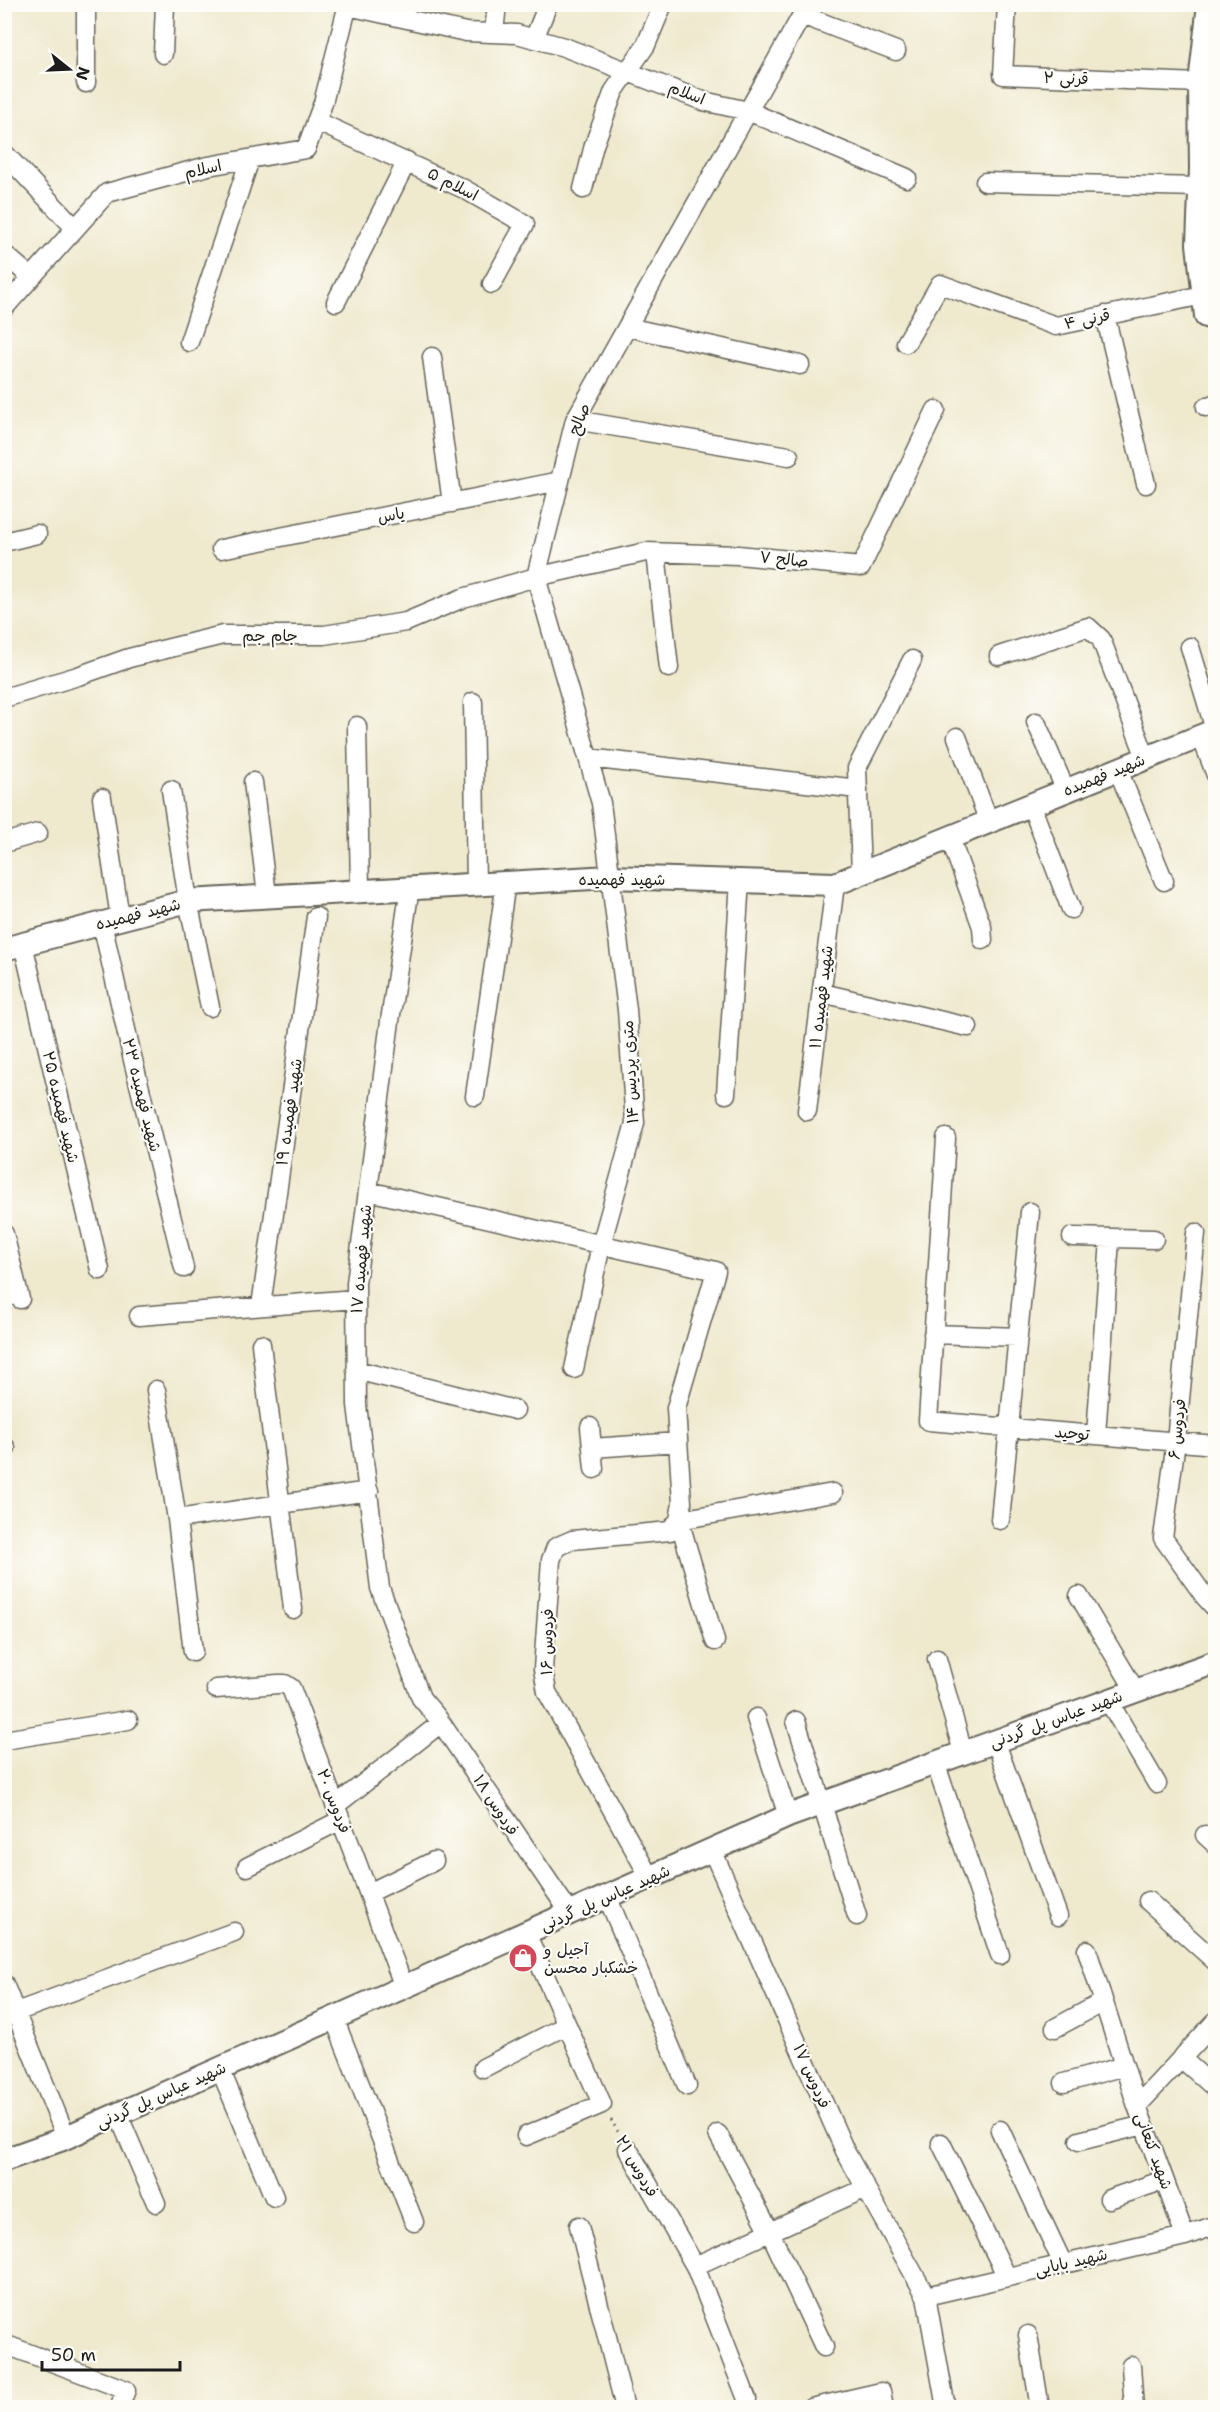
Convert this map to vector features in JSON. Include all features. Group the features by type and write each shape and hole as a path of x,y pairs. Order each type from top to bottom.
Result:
{"street":[{"path":"86,4 86,82"},
{"path":"163,54 165,4"},
{"path":"494,33 497,4"},
{"path":"534,39 549,4"},
{"path":"583,189 594,145 614,91 646,45 663,4"},
{"name":"قرنی ۲","path":"1007,4 1003,75 1200,83"},
{"path":"1209,4 1200,83 1198,244 1206,316 1215,318"},
{"name":"اسلام","path":"4,308 107,193 208,166 306,149 348,5 466,32 517,34 534,39 629,71 703,101 748,111 907,178"},
{"path":"802,10 896,51"},
{"name":"صالح","path":"536,577 575,420 802,10"},
{"name":"اسلام ۵","path":"316,120 464,189 525,224 492,284"},
{"path":"4,153 75,228"},
{"path":"189,342 250,159"},
{"path":"336,302 407,161"},
{"path":"985,182 1200,187"},
{"path":"4,254 31,277"},
{"name":"قرنی ۴","path":"906,344 940,284 1056,326 1203,295"},
{"path":"1105,315 1146,484"},
{"path":"627,327 800,364"},
{"path":"432,357 452,503"},
{"name":"صالح ۷","path":"536,577 646,552 738,555 861,567 936,410"},
{"path":"575,420 789,456"},
{"name":"یاس","path":"221,549 560,481"},
{"path":"4,542 37,534"},
{"path":"657,553 669,668"},
{"path":"536,577 601,803 610,877"},
{"name":"جام جم","path":"4,698 129,658 223,635 324,635 406,622 463,598 536,577"},
{"path":"999,656 1088,627 1101,639 1146,758"},
{"path":"1190,647 1210,732 1215,775"},
{"path":"861,874 857,768 912,660"},
{"path":"473,702 476,884"},
{"path":"1036,722 1066,791"},
{"path":"357,726 360,890"},
{"name":"شهید فهمیده","path":"14,946 188,901 267,895 610,877 835,884 1210,732"},
{"path":"957,737 989,822"},
{"path":"588,758 858,789"},
{"path":"1118,770 1164,881"},
{"path":"253,782 267,895"},
{"path":"171,789 188,901 210,1006"},
{"name":"شهید فهمیده ۲۳","path":"102,798 111,920 132,1056 184,1268"},
{"path":"1031,805 1071,909"},
{"path":"4,843 38,833"},
{"path":"950,838 982,927 983,940"},
{"name":"۱۴ متری پردیس","path":"574,1369 601,1245 635,1123 627,1010 610,877"},
{"path":"726,1094 740,881"},
{"path":"475,1096 506,882"},
{"name":"شهید فهمیده ۱۱","path":"807,1111 835,884"},
{"name":"شهید فهمیده ۱۷","path":"410,887 355,1299 357,1405 380,1588 421,1698"},
{"name":"شهید فهمیده ۱۹","path":"261,1306 316,917"},
{"name":"شهید فهمیده ۲۵","path":"14,946 100,1270"},
{"path":"822,993 968,1027"},
{"path":"946,1138 933,1334 1018,1337"},
{"path":"368,1191 716,1271 676,1408 682,1503 679,1520 715,1641"},
{"path":"1000,1520 1030,1212"},
{"name":"فردوس ۶","path":"1196,1233 1176,1441 1163,1538 1215,1609"},
{"path":"4,1234 20,1299"},
{"path":"1072,1237 1110,1240 1154,1239"},
{"path":"1096,1435 1110,1240"},
{"path":"138,1316 355,1299"},
{"name":"توحید","path":"933,1334 928,1421 1215,1445"},
{"path":"261,1344 293,1609"},
{"path":"356,1370 515,1410"},
{"path":"156,1390 177,1519 193,1652"},
{"path":"590,1427 594,1469"},
{"path":"592,1448 678,1442"},
{"path":"177,1519 369,1491"},
{"name":"فردوس ۱۶","path":"650,1878 548,1692 543,1669 551,1560 556,1547 572,1540 670,1531 679,1520 833,1492"},
{"path":"1079,1596 1135,1690"},
{"path":"937,1659 963,1752"},
{"name":"شهید عباس پل گردنی","path":"4,2160 66,2137 788,1816 1215,1662"},
{"name":"فردوس ۲۰","path":"216,1689 278,1683 291,1688 404,1987"},
{"name":"فردوس ۱۸","path":"421,1698 570,1913"},
{"path":"1108,1700 1157,1784"},
{"path":"756,1718 788,1816"},
{"path":"4,1740 128,1720"},
{"path":"796,1721 857,1916"},
{"path":"247,1867 338,1813 441,1724"},
{"path":"995,1740 1058,1916"},
{"path":"935,1762 1000,1955"},
{"name":"فردوس ۱۷","path":"712,1850 845,2151 926,2296 946,2408"},
{"path":"369,1893 434,1861"},
{"path":"607,1896 687,2086"},
{"path":"1148,1901 1215,1962"},
{"path":"10,2013 234,1932"},
{"path":"526,1933 602,2104 526,2136"},
{"path":"1087,1950 1137,2106"},
{"path":"4,1984 10,2013 66,2137"},
{"path":"1055,2028 1103,2002"},
{"path":"334,2018 414,2222"},
{"name":"شهید کنعانی","path":"1185,2236 1137,2106 1215,2020"},
{"path":"483,2068 567,2025"},
{"path":"1182,2058 1215,2089"},
{"path":"1064,2083 1124,2066"},
{"path":"220,2069 274,2197"},
{"path":"118,2114 156,2203"},
{"path":"1079,2141 1144,2125"},
{"path":"1000,2130 1063,2264"},
{"path":"718,2134 770,2232 824,2347"},
{"path":"941,2143 1006,2277"},
{"name":"فردوس ۲۱","path":"628,2149 694,2266 747,2399"},
{"path":"1109,2199 1164,2180"},
{"path":"694,2266 866,2188"},
{"name":"شهید بابایی","path":"926,2296 1185,2236 1215,2225"},
{"path":"579,2226 625,2408"},
{"path":"1028,2335 1040,2408"},
{"path":"4,2344 126,2390 118,2408"},
{"path":"1131,2366 1134,2408"},
{"path":"810,2408 881,2392 884,2408"}],"path":[{"name":"فردوس ۲۱","path":"602,2104 628,2149"}],"place":[{"name":"آجیل و خشکبار محسن","path":"523,1958"}]}
